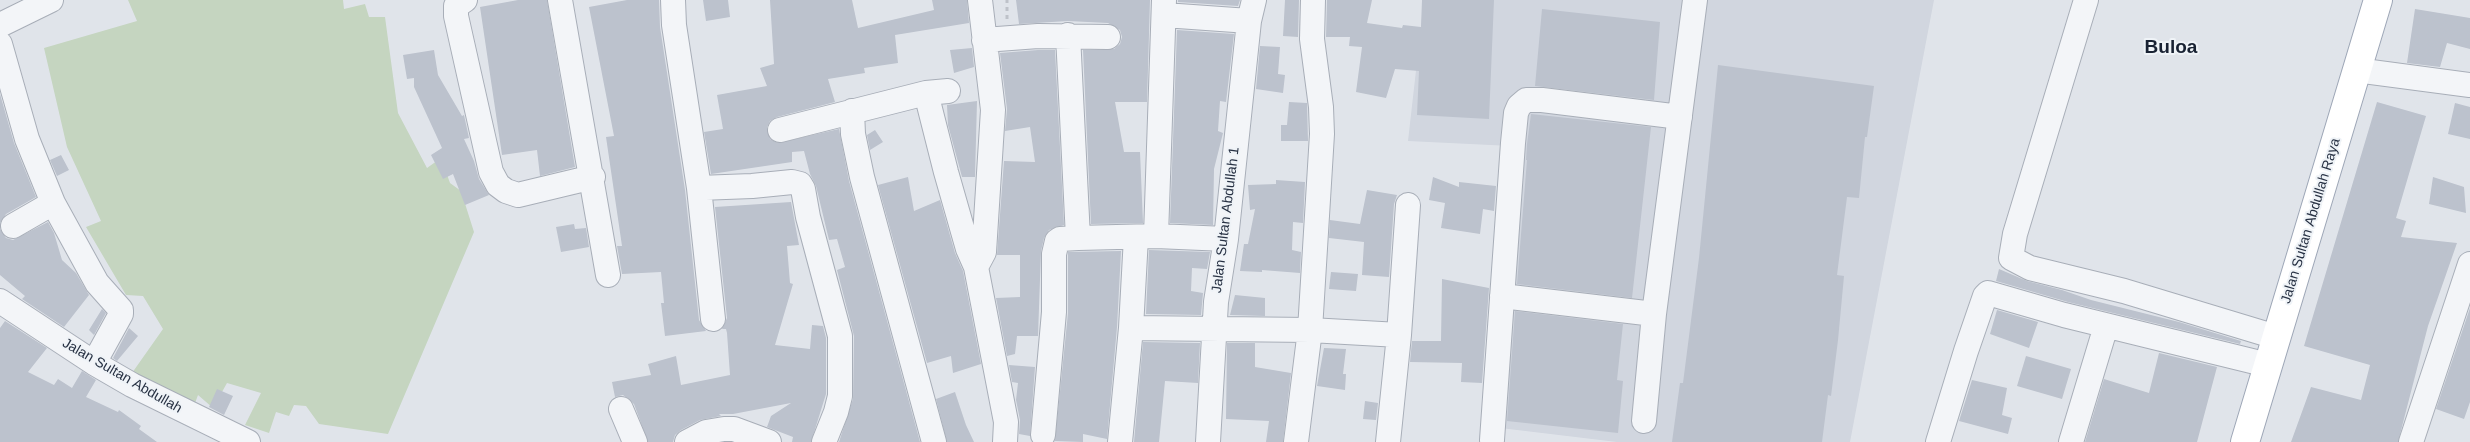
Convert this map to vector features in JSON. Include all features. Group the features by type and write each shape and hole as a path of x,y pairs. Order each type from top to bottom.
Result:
{"main road":[{"name":"Jalan Sultan Abdullah Raya","path":"2245,442 2378,0"}],"street":[{"path":"0,25 51,0"},
{"path":"465,0 456,6 456,16 491,172 498,185 506,191 518,195 593,177"},
{"path":"560,0 593,177 608,275"},
{"path":"673,0 674,25 699,188 713,319"},
{"path":"976,267 984,252 993,118 980,0"},
{"path":"1296,442 1310,330 1322,134 1321,107 1312,39 1313,0"},
{"path":"1644,421 1654,314 1695,0"},
{"path":"2086,0 2015,234 2011,258 2030,268 2124,291 2276,337"},
{"path":"1120,442 1131,328 1146,236 1164,8 1252,10"},
{"name":"Jalan Sultan Abdullah 1","path":"1208,442 1214,330 1252,10"},
{"path":"984,40 1068,35 1108,37"},
{"path":"1068,35 1078,238"},
{"path":"0,44 27,139 53,203 97,283 120,310 121,314 94,363"},
{"path":"2356,70 2470,85"},
{"path":"780,130 852,111 937,92 948,182 976,267 1006,422 1005,442"},
{"path":"1492,440 1516,113 1522,102 1526,100 1542,100 1680,117"},
{"path":"852,111 862,177 934,442"},
{"path":"699,188 792,182 800,184 803,189 808,217 840,336 840,396 824,442"},
{"path":"14,226 53,203"},
{"path":"1388,442 1399,335 1408,205"},
{"path":"1043,435 1054,312 1054,248 1060,239 1146,236 1226,239"},
{"path":"2411,442 2470,264"},
{"path":"1938,442 1986,294 2268,366"},
{"path":"1502,296 1654,314"},
{"name":"Jalan Sultan Abdullah","path":"0,301 94,363 235,439"},
{"path":"2071,442 2106,326"},
{"path":"1131,328 1310,330 1399,335"},
{"path":"621,409 635,442"},
{"path":"687,442 715,430 734,429 769,442"}],"shaded area":[{"path":"1424,0 1934,0 1850,442 1617,442 1492,427 1511,146 1408,141"}],"green space":[{"path":"128,0 343,0 344,9 365,4 369,17 385,17 398,113 427,168 441,158 450,183 461,191 474,232 388,434 319,424 306,406 294,405 289,416 276,412 269,433 245,425 261,393 227,383 213,408 198,395 194,406 132,373 163,329 143,296 126,295 86,227 101,221 67,147 44,48 137,21"}],"building":[{"path":"518,0 547,0 575,167 540,176 537,150 502,155 480,7"},
{"path":"627,0 659,0 660,27 685,190 699,320 706,331 665,336 661,303 664,303 661,272 622,274 617,246 622,246 606,137 614,136 589,7"},
{"path":"703,0 728,0 730,17 706,21"},
{"path":"770,0 852,0 858,28 934,10 932,0 967,0 969,23 895,35 898,63 864,68 865,73 828,79 835,102 777,117 770,121 767,127 770,139 777,143 839,129 849,181 920,442 839,442 853,399 854,336 837,270 845,267 837,239 829,240 816,186 810,174 804,151 792,152 792,162 711,174 704,132 723,129 717,95 767,86 760,68 774,64"},
{"path":"1016,0 1150,0 1147,102 1115,102 1124,152 1140,152 1143,223 1091,224 1083,50 1114,49 1120,44 1122,37 1120,30 1108,23 1068,21 1019,24"},
{"path":"1178,0 1240,0 1238,6 1178,2"},
{"path":"1285,0 1299,0 1298,37 1283,36"},
{"path":"1327,0 1372,0 1367,23 1402,28 1403,25 1421,27 1422,0 1494,0 1489,119 1417,115 1419,71 1395,69 1386,98 1356,92 1362,47 1349,46 1350,37 1326,37"},
{"path":"1542,9 1660,22 1654,100 1535,86"},
{"path":"2415,9 2470,18 2470,49 2447,43 2440,67 2407,63"},
{"path":"1177,30 1234,34 1226,102 1220,101 1218,131 1223,133 1214,169 1213,225 1170,223"},
{"path":"1260,46 1280,47 1278,74 1285,75 1283,93 1256,89"},
{"path":"972,48 974,67 954,73 950,50"},
{"path":"434,50 438,75 462,116 464,115 469,138 464,139 474,161 479,179 489,195 465,205 453,174 443,179 431,155 442,148 414,87 414,78 407,79 403,55"},
{"path":"1055,50 1064,225 1049,230 1044,238 1041,251 1038,336 1017,336 1015,354 1007,356 996,298 1020,297 1020,255 997,255 1004,161 1035,162 1030,127 1005,131 1007,109 1000,53"},
{"path":"1718,65 1874,86 1867,137 1865,137 1859,198 1847,197 1837,275 1844,276 1838,340 1831,396 1828,395 1822,442 1672,442 1680,383 1683,383 1699,258"},
{"path":"0,94 14,143 36,197 6,214 0,223"},
{"path":"977,101 975,177 962,177 948,125 947,105"},
{"path":"1289,102 1307,103 1308,141 1281,141 1281,125 1287,125"},
{"path":"2377,102 2426,116 2396,218 2406,221 2401,237 2457,243 2428,326 2398,442 2291,442 2311,387 2361,400 2370,365 2304,346"},
{"path":"2455,103 2470,107 2470,139 2448,134"},
{"path":"1531,114 1651,127 1632,298 1517,284 1527,144"},
{"path":"875,130 883,142 870,150 867,135"},
{"path":"61,155 69,170 57,176 50,160"},
{"path":"908,177 914,211 940,200 955,253 963,271 981,364 953,373 951,356 927,363 878,185"},
{"path":"1433,177 1459,187 1459,182 1496,186 1494,211 1483,209 1480,234 1441,228 1445,203 1429,200"},
{"path":"2433,177 2464,187 2466,213 2429,204"},
{"path":"1276,180 1305,182 1303,223 1293,222 1292,250 1301,252 1300,273 1262,270 1262,272 1240,271 1244,244 1248,244 1255,209 1250,210 1248,185 1276,184"},
{"path":"1367,190 1397,195 1394,204 1389,277 1362,275 1364,242 1329,238 1330,220 1360,224"},
{"path":"791,202 799,245 787,246 790,283 793,284 775,345 810,349 812,325 823,326 826,338 826,394 811,442 792,442 793,437 767,427 771,416 791,403 733,414 719,414 721,416 700,420 681,430 675,435 673,442 648,442 634,404 623,395 615,397 612,382 651,375 648,364 676,356 681,385 730,375 727,333 726,329 722,329 727,318 715,207"},
{"path":"48,222 54,233 62,260 76,273 89,295 64,327 22,299 25,296 0,275 0,229 6,238 13,240"},
{"path":"574,224 575,229 586,228 589,247 561,252 556,227"},
{"path":"1149,250 1210,252 1207,269 1192,268 1191,291 1203,293 1201,315 1146,314"},
{"path":"1121,251 1117,327 1107,439 1083,434 1083,442 1055,441 1068,313 1068,252"},
{"path":"1999,269 2027,281 2091,300 2179,322 2241,341 2240,344 2068,302 1996,281"},
{"path":"1331,272 1358,274 1356,291 1329,289"},
{"path":"1442,279 1489,288 1482,383 1461,382 1462,363 1410,362 1412,341 1441,341"},
{"path":"1235,295 1265,298 1265,316 1230,315"},
{"path":"2470,308 2470,402 2464,419 2436,409"},
{"path":"102,309 106,313 94,335 89,330"},
{"path":"1997,310 2038,322 2029,348 1990,334"},
{"path":"1515,311 1623,324 1617,380 1623,381 1618,433 1507,421"},
{"path":"5,321 47,348 28,372 54,385 58,379 72,388 82,371 96,380 86,397 118,412 119,410 141,426 139,429 157,442 0,442 0,328"},
{"path":"129,328 138,336 117,361 113,358"},
{"path":"1143,342 1200,343 1198,383 1165,381 1159,442 1134,442"},
{"path":"1227,343 1255,343 1255,367 1291,373 1283,442 1266,442 1269,421 1226,419"},
{"path":"1324,348 1346,349 1343,374 1346,374 1345,390 1317,386"},
{"path":"2159,353 2217,367 2197,442 2085,442 2104,379 2149,393"},
{"path":"2026,356 2071,369 2062,399 2017,386"},
{"path":"1009,365 1035,367 1030,436 1019,434 1020,420 1016,400 1018,383 1012,382"},
{"path":"1972,380 2007,388 2002,415 2012,418 2008,434 1959,421"},
{"path":"217,389 233,396 224,415 209,407"},
{"path":"955,392 974,442 947,442 936,399"},
{"path":"1365,401 1378,403 1376,420 1363,419"}],"district":[{"name":"Buloa","path":"2171,48"}]}
